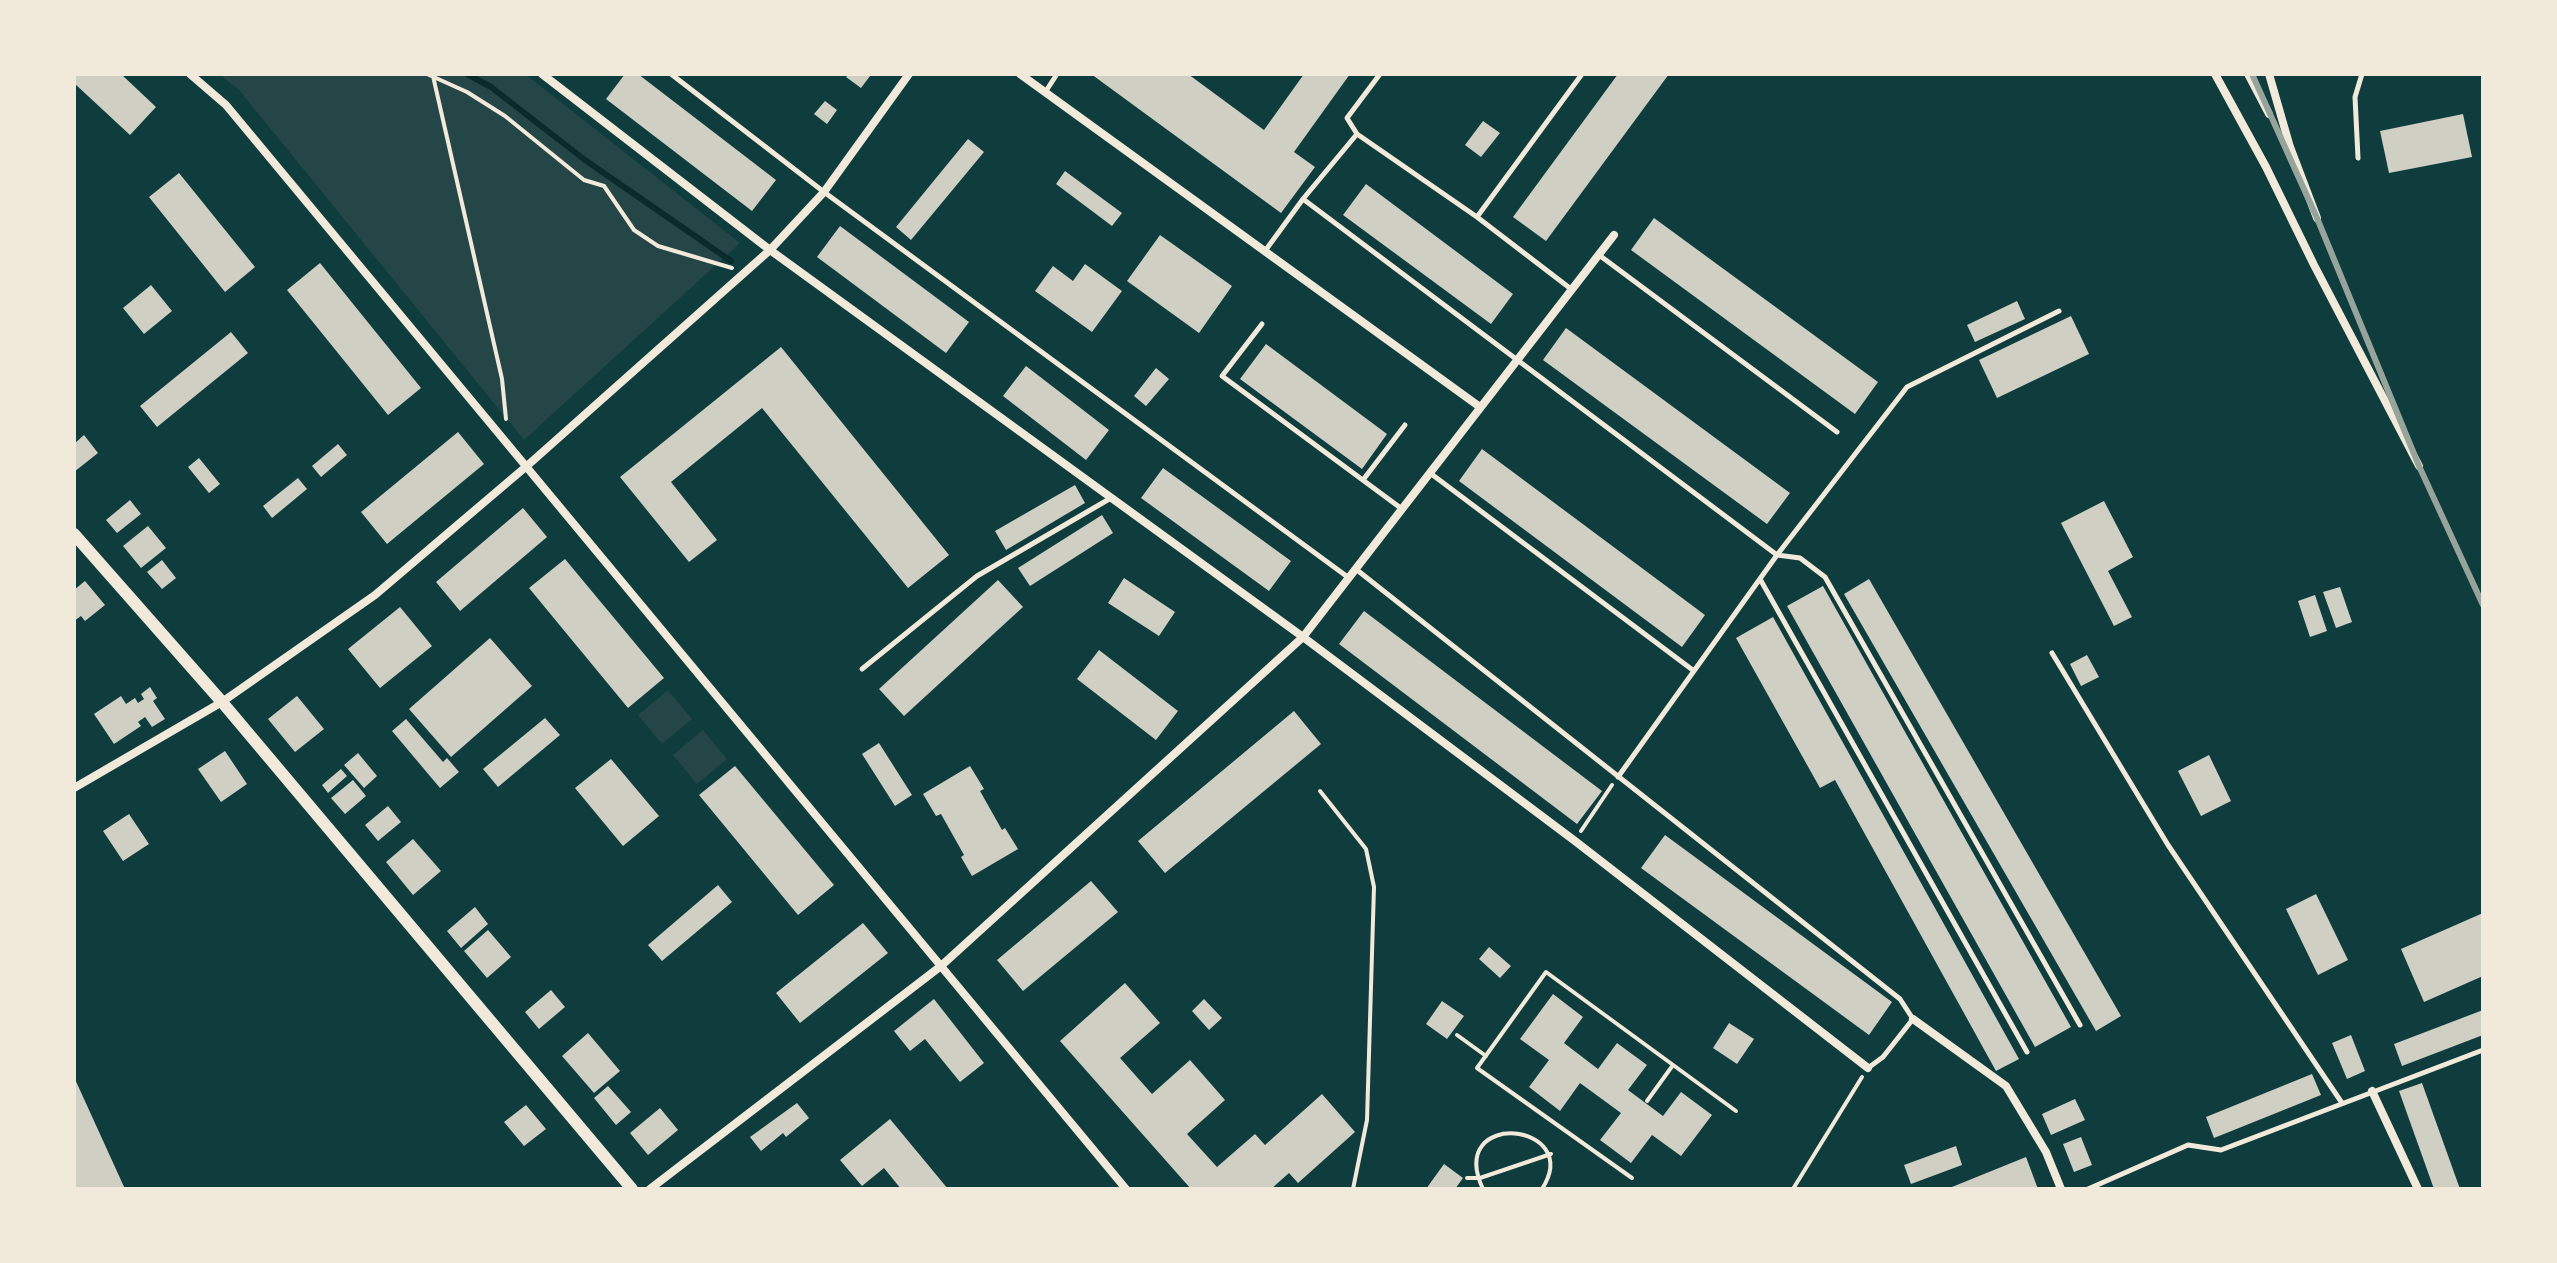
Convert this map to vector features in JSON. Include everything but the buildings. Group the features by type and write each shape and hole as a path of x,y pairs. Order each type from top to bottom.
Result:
{"street":[{"path":"190,74 226,105 1126,1189"},
{"path":"542,74 770,250 1303,637 1575,841 1868,1068"},
{"path":"74,788 222,702 375,595 528,465 770,250 824,192 909,74"},
{"path":"1020,74 1480,407"},
{"path":"2215,74 2260,155 2419,466"},
{"path":"2248,74 2269,114"},
{"path":"2269,74 2286,136 2317,218"},
{"path":"650,1189 941,966 1303,637 1614,235"},
{"path":"74,534 222,702 632,1189"},
{"path":"1913,1019 2006,1086 2046,1152 2061,1189"},
{"path":"2372,1091 2418,1189"}],"lane":[{"path":"671,74 824,192 1350,579"},
{"path":"1046,91 1057,74"},
{"path":"1380,74 1347,118 1357,134 1477,217 1571,289"},
{"path":"1477,217 1582,74"},
{"path":"2358,158 2355,97 2362,74"},
{"path":"1265,251 1357,134"},
{"path":"1303,199 1777,555 1800,558 1825,577 2080,1025"},
{"path":"1598,255 1837,432"},
{"path":"1618,777 1777,555 1907,387 2059,311"},
{"path":"1262,324 1222,376 1403,510"},
{"path":"1363,480 1405,425"},
{"path":"1430,473 1694,671"},
{"path":"862,669 977,576 1112,498"},
{"path":"1357,570 1900,999 1913,1019 1883,1057 1868,1068"},
{"path":"1760,579 2027,1052"},
{"path":"2052,653 2168,845 2342,1103"},
{"path":"2088,1189 2188,1145 2221,1150 2483,1050"}],"path":[{"path":"431,75 502,379 508,441"},
{"path":"431,75 467,92 505,116 584,180 604,186 634,230 658,246 746,271"},
{"path":"1575,841 1618,777"},
{"path":"1320,791 1366,849 1374,887 1367,1120 1353,1189"},
{"path":"1632,1178 1477,1068 1546,972 1736,1111"},
{"path":"1457,1035 1486,1056"},
{"path":"1647,1101 1673,1065"},
{"path":"1793,1189 1868,1068"},
{"path":"1483,1189 1477,1178 1476,1162 1483,1147 1494,1136 1509,1131 1525,1133 1539,1142 1549,1155 1549,1169 1542,1189"},
{"path":"1467,1178 1477,1178 1549,1155"}],"shaded area":[{"path":"219,74 525,74 740,243 524,440 239,90"},
{"path":"668,690 692,719 662,744 638,715"},
{"path":"703,730 727,759 697,784 673,755"}],"waterway":[{"path":"467,74 491,87 585,160 731,261"}],"railway":[{"path":"2252,74 2317,218 2419,466 2483,605"}]}
